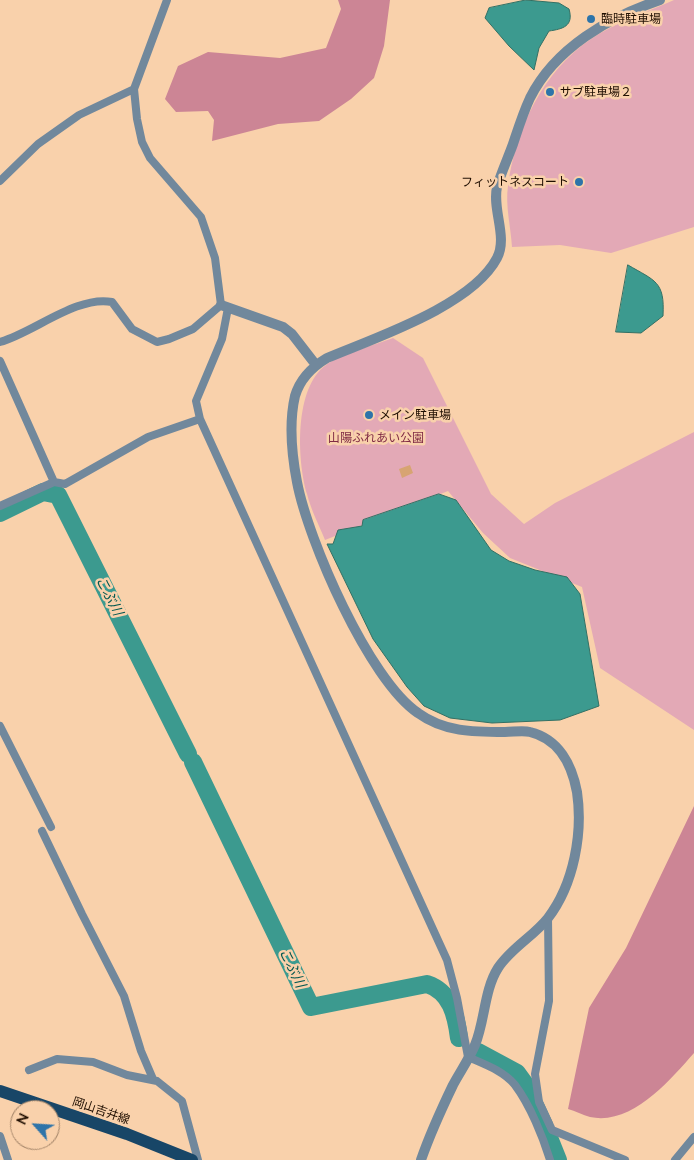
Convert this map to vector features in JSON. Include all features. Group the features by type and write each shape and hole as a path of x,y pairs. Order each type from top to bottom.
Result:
{"main road":[{"name":"岡山吉井線","path":"0,1091 127,1134 192,1160"}],"street":[{"path":"167,0 134,89 142,142 150,158 201,216 215,258 225,307 222,339 196,401 200,419 447,960 457,998 468,1057"},
{"path":"421,1160 432,1130 475,1046 497,968 508,955 548,918 565,888 575,856 579,824 577,794 573,774 564,755 555,744 530,732 462,730 431,722 415,711 399,695 373,660 343,607 307,520 297,483 293,454 295,396 304,379 316,365 327,358 445,305 467,291 487,271 498,257 501,237 495,205 498,187 530,98 547,73 578,42 615,18 660,0"},
{"path":"0,181 38,144 79,115 134,89"},
{"path":"0,342 70,310 103,300 112,302 132,329 157,342 193,329 225,307"},
{"path":"225,307 282,328 292,334 316,365"},
{"path":"0,361 54,482"},
{"path":"0,506 54,482 65,484 148,437 200,419"},
{"path":"0,726 51,827"},
{"path":"42,831 124,996 141,1051 153,1079"},
{"path":"548,918 549,1001 535,1074 539,1102 552,1130 625,1160"},
{"path":"468,1057 493,1068 514,1085 542,1135 550,1160"},
{"path":"29,1070 57,1059 93,1062 127,1075 153,1079 182,1100 198,1160"},
{"path":"542,1135 552,1130"},
{"path":"0,1136 8,1160"},
{"path":"676,1160 694,1137"}],"green space":[{"path":"674,0 694,0 694,227 611,253 560,245 512,247 507,201 512,165 525,123 545,85 574,52 591,39 621,22"},
{"name":"山陽ふれあい公園","path":"393,338 423,358 491,494 524,524 555,503 694,432 694,730 600,668 582,587 510,558 483,533 448,491 325,540 309,500 301,463 301,425 303,407 308,390 316,376 326,365 348,354"}],"shaded area":[{"path":"338,0 390,0 384,46 374,78 351,99 319,121 278,124 212,141 214,120 208,111 176,112 165,99 178,66 208,52 280,58 326,48 341,9"},
{"path":"694,806 694,1053 662,1087 635,1108 621,1115 606,1118 590,1117 568,1109 589,1008 626,948"}],"water":[{"path":"526,0 559,3 569,9 570,15 569,23 566,26 549,31 539,48 534,70 509,46 485,18 489,8"},
{"path":"628,265 656,283 662,296 663,316 641,333 616,332"},
{"path":"439,494 456,500 491,550 509,561 535,570 567,577 580,594 599,706 560,720 492,723 450,718 424,706 407,687 373,639 327,544 333,544 338,530 362,526 363,520"}],"building":[{"path":"410,465 413,473 402,478 399,469"}],"waterway":[{"name":"こぶ川","path":"0,513 43,492 58,495 188,754"},
{"name":"こぶ川","path":"193,762 311,1007 427,984 442,993 451,1005 459,1038"},
{"name":"こぶ川","path":"478,1052 517,1073 525,1084 544,1125"},
{"name":"こぶ川","path":"548,1135 558,1160"}],"place":[{"name":"臨時駐車場","path":"591,19"},
{"name":"サブ駐車場２","path":"550,92"},
{"name":"フィットネスコート","path":"579,182"},
{"name":"メイン駐車場","path":"369,415"}]}
